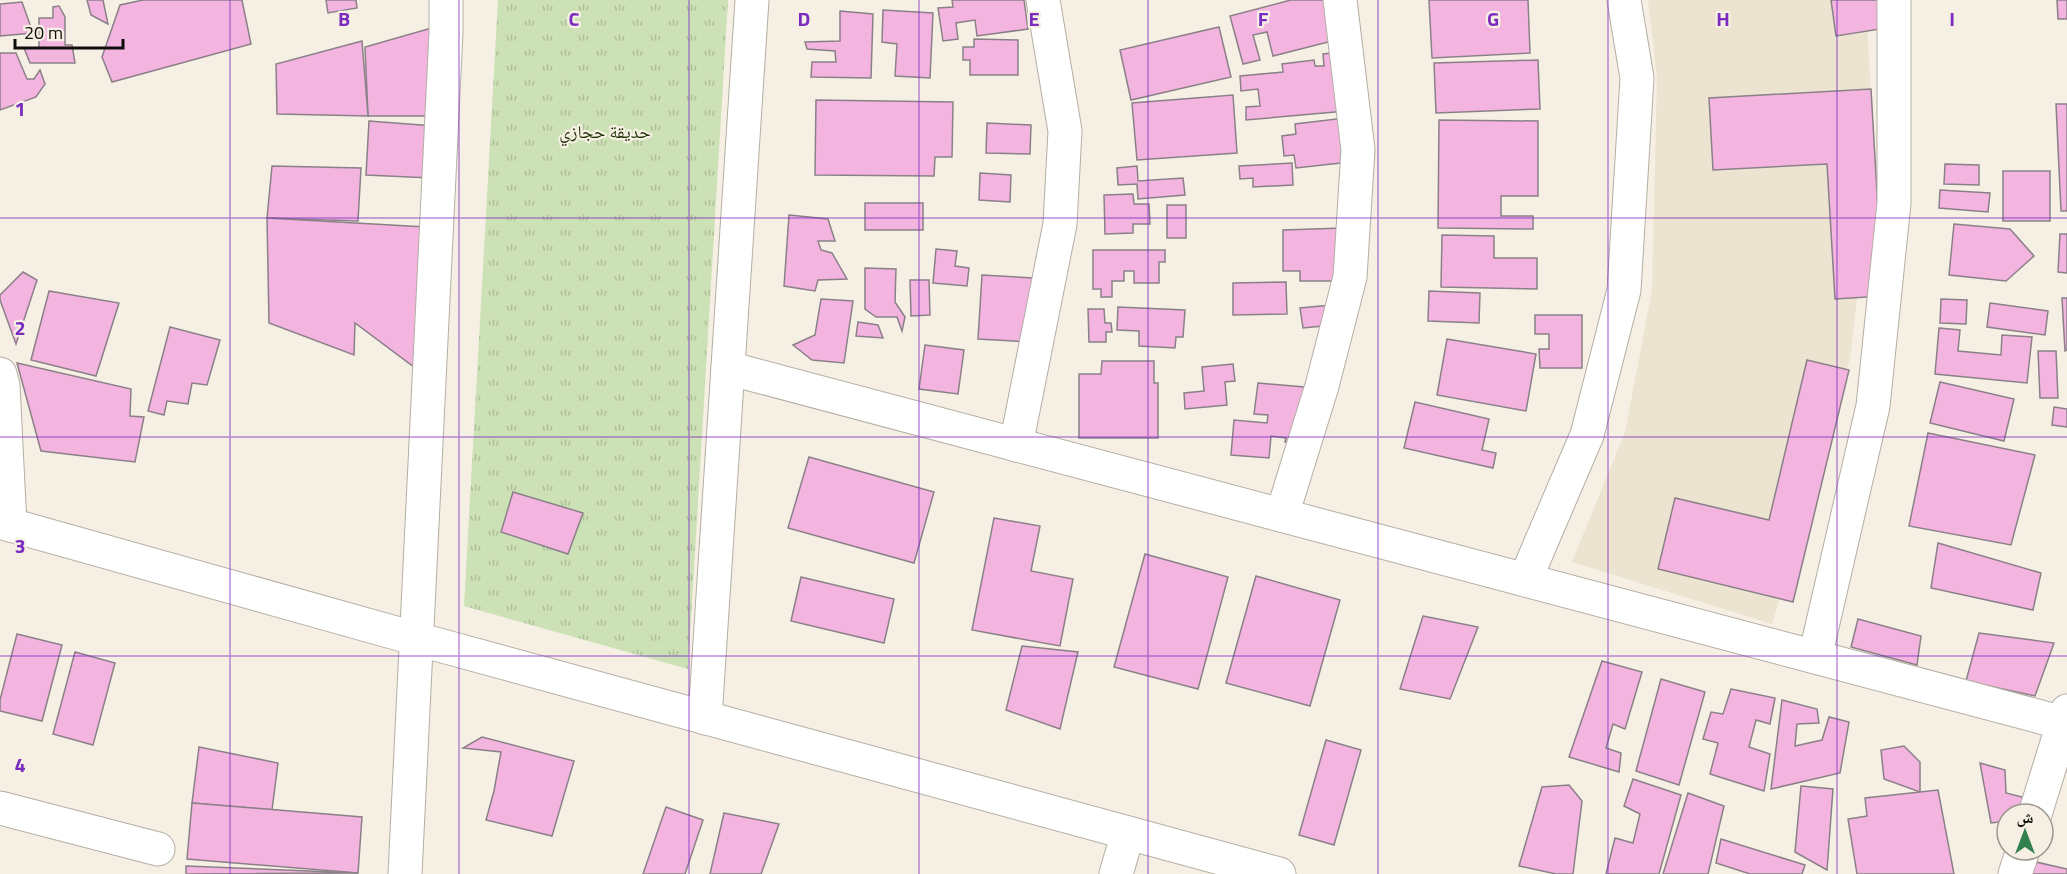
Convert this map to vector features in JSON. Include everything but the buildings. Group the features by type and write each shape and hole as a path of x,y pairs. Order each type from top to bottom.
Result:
{"street":[{"path":"405,874 446,0"},
{"path":"705,718 752,0"},
{"path":"1016,445 1060,224 1065,130 1043,0"},
{"path":"1282,515 1322,386 1350,277 1358,150 1340,0"},
{"path":"1525,580 1587,435 1624,290 1637,78 1624,0"},
{"path":"1815,657 1873,406 1894,203 1894,0"},
{"path":"728,368 1815,657 2066,720 2039,802"},
{"path":"0,374 3,385 5,523 417,639 1279,874"},
{"path":"0,808 158,849"},
{"path":"1116,874 1128,833"}],"shaded area":[{"path":"1648,0 1866,0 1874,158 1850,358 1772,624 1572,562 1625,432 1652,290 1657,77"}],"green space":[{"name":"حديقة حجازي","path":"498,0 728,0 688,669 464,606"}]}
